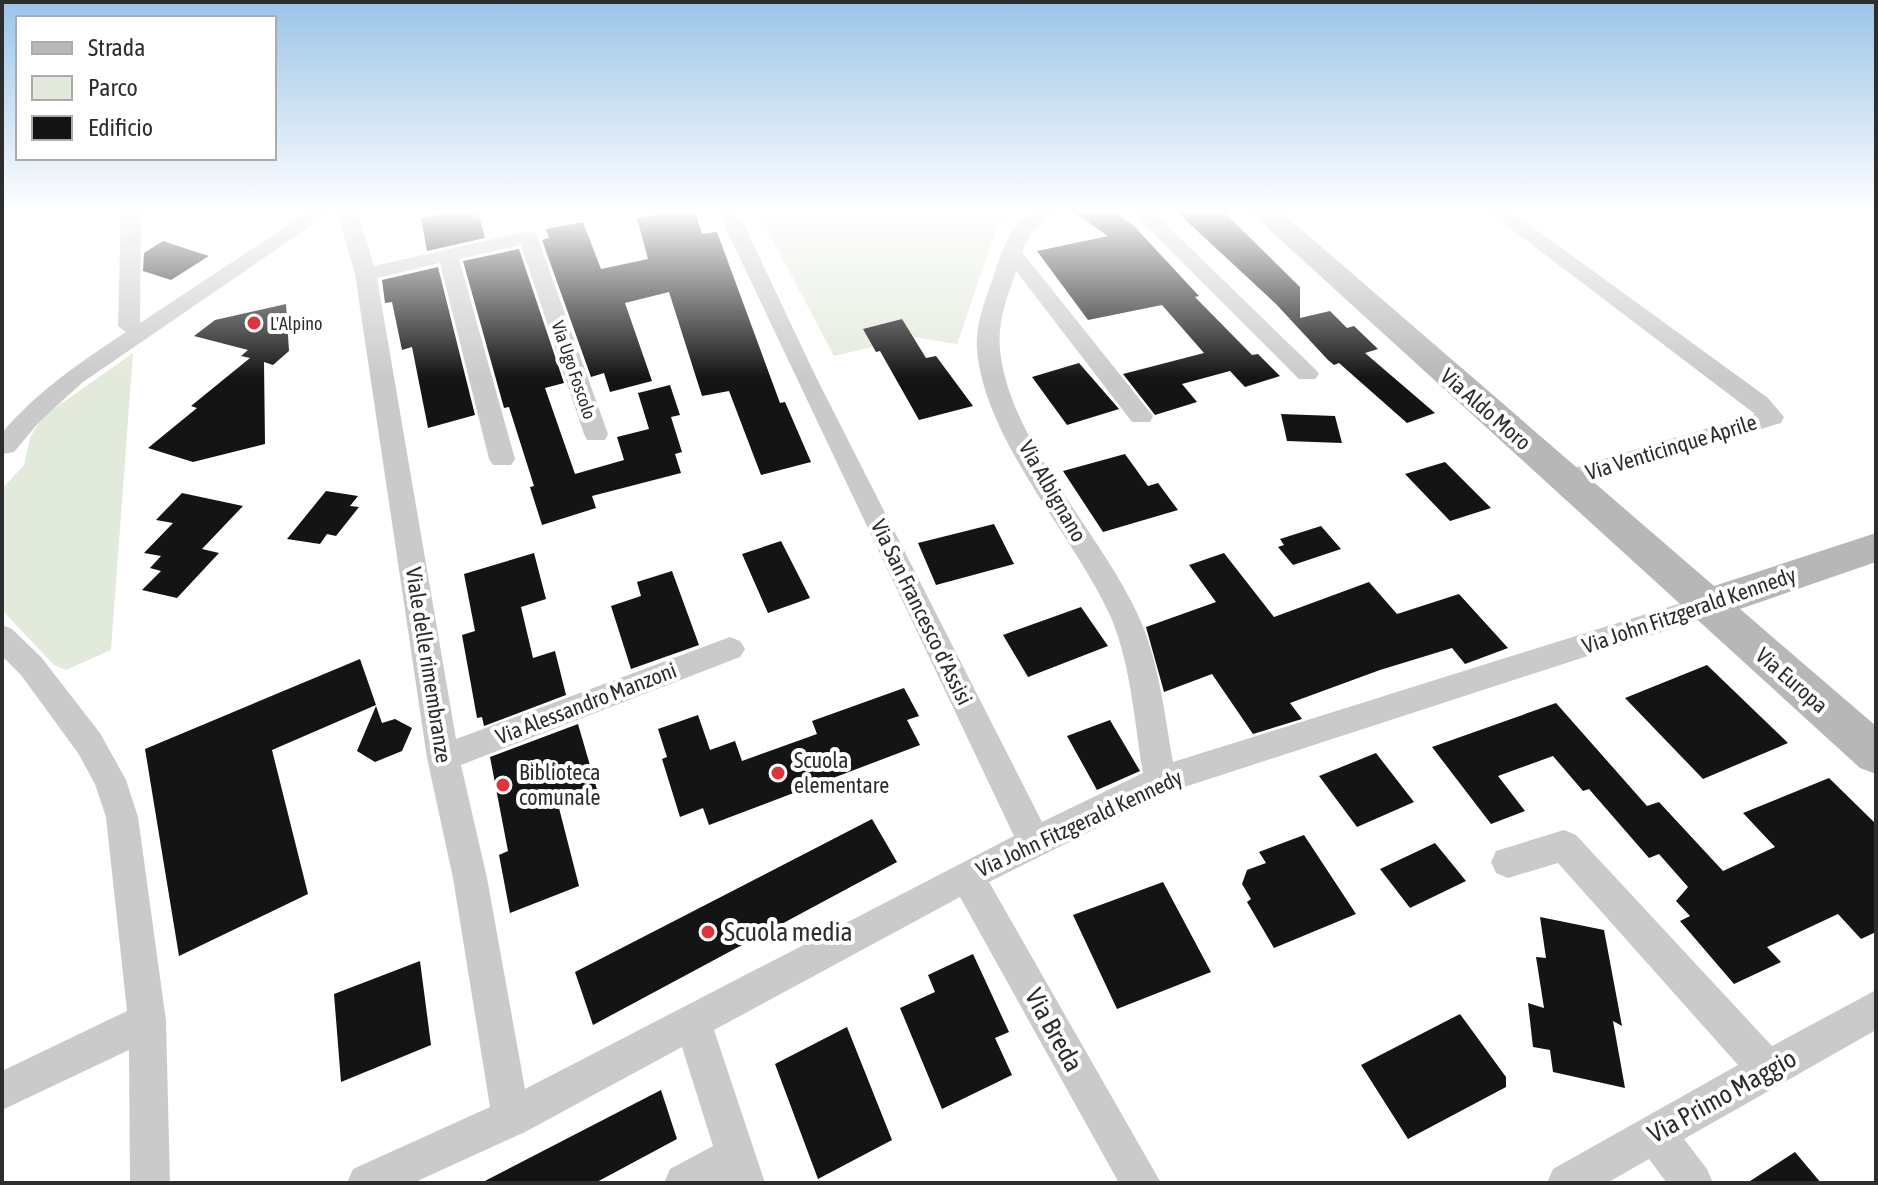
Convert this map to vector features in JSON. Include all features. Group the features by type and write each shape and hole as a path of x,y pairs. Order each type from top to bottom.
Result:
{"street":[{"path":"129,326 130,267"},
{"path":"2,417 60,388 239,267"},
{"name":"Viale delle rimembranze","path":"364,267 443,758 470,878 511,1118"},
{"name":"Via Ugo Foscolo","path":"366,274 395,267"},
{"path":"451,267 502,459"},
{"name":"Via Ugo Foscolo","path":"539,267 596,434"},
{"name":"Via San Francesco d'Assisi","path":"754,267 1034,841"},
{"name":"Via Albignano","path":"1008,267 988,346 993,377 1011,417 1124,615 1142,685 1160,780"},
{"path":"1024,267 1141,416"},
{"path":"1198,267 1307,374"},
{"name":"Via Aldo Moro","path":"1327,267 1707,606"},
{"name":"Via Venticinque Aprile","path":"1566,479 1772,417 1760,404 1574,267"},
{"path":"3,451 30,416 60,388"},
{"name":"Via John Fitzgerald Kennedy","path":"367,1183 511,1118 1034,841 1160,780 1707,606 1760,584 1876,547"},
{"name":"Via Europa","path":"1707,606 1876,754"},
{"path":"2,637 31,666 80,730 110,780 122,817 147,1021 150,1183"},
{"name":"Via Alessandro Manzoni","path":"443,758 730,649"},
{"path":"1508,862 1564,846 1768,1070"},
{"name":"Via Breda","path":"967,876 1141,1183"},
{"name":"Via Primo Maggio","path":"1567,1183 1876,1009"},
{"path":"2,1091 147,1021"},
{"path":"684,1183 741,1169 693,1022"},
{"path":"1654,1134 1693,1183"}],"green space":[{"path":"787,267 983,267 957,344 914,337 834,356"},
{"path":"133,353 111,650 66,670 54,665 2,610 2,489 24,465 30,438 41,418"}],"building":[{"path":"143,267 191,267 171,280 143,271"},
{"path":"438,267 475,415 428,428 412,347 402,350 392,302 385,303 382,280"},
{"path":"465,267 525,267 564,383 545,388 575,474 624,460 617,437 649,429 638,393 670,385 680,415 671,417 682,452 675,454 681,473 592,496 596,508 542,525 530,487 534,486 509,407 504,408"},
{"path":"552,267 730,267 780,403 785,402 811,462 761,475 729,391 702,396 669,292 625,303 652,381 610,392 604,373 591,377"},
{"path":"1049,267 1172,267 1199,296 1195,297 1252,355 1258,354 1280,376 1245,387 1230,371 1182,384 1197,402 1155,415 1123,374 1204,353 1162,305 1088,320"},
{"path":"1237,267 1280,267 1300,287 1300,318 1330,311 1347,328 1354,326 1378,349 1365,353 1435,413 1407,423 1339,363 1334,365 1328,360"},
{"path":"286,304 289,351 273,365 264,362 265,444 193,462 148,448 197,408 191,406 250,358 241,356 248,350 194,336 215,320"},
{"path":"902,319 926,358 936,356 973,406 919,420 880,351 876,352 863,329"},
{"path":"1079,363 1119,409 1067,425 1032,377"},
{"path":"1281,414 1335,416 1342,443 1287,441"},
{"path":"1125,454 1148,486 1158,483 1178,510 1103,532 1063,471"},
{"path":"1445,462 1491,508 1450,521 1405,474"},
{"path":"326,491 358,496 350,506 359,507 336,536 327,534 320,544 287,539"},
{"path":"182,493 243,506 202,549 219,553 177,598 142,590 161,571 150,568 161,556 144,553 173,523 156,520"},
{"path":"994,524 1014,564 936,585 918,543"},
{"path":"1321,526 1341,549 1293,565 1278,547 1284,545 1280,539"},
{"path":"781,541 810,598 768,613 742,554"},
{"path":"534,553 546,599 521,607 533,658 555,651 566,695 484,726 482,717 477,718 462,635 475,631 464,574"},
{"path":"1224,553 1274,617 1369,582 1397,614 1459,594 1508,648 1465,664 1452,648 1380,670 1290,703 1302,719 1253,734 1212,674 1164,692 1146,627 1216,602 1189,565"},
{"path":"672,571 699,645 631,669 611,606 641,596 637,582"},
{"path":"1081,607 1108,646 1028,677 1003,635"},
{"path":"360,659 376,705 272,750 308,894 179,956 145,749"},
{"path":"1707,665 1788,743 1703,779 1625,698"},
{"path":"904,688 919,716 907,720 920,745 709,825 703,808 680,817 662,759 667,757 658,729 698,715 710,750 735,741 742,761 817,734 812,721"},
{"path":"1556,703 1647,806 1659,802 1723,871 1775,847 1743,813 1829,778 1876,824 1876,932 1861,939 1838,914 1767,947 1781,962 1734,984 1680,921 1690,916 1676,901 1688,887 1659,854 1649,858 1589,789 1583,791 1553,756 1498,776 1525,811 1491,824 1432,747"},
{"path":"376,706 382,723 395,719 412,728 402,751 375,762 357,751"},
{"path":"1110,720 1140,771 1097,790 1067,736"},
{"path":"578,724 598,793 559,808 579,886 510,913 499,855 508,851 490,757"},
{"path":"1376,753 1414,802 1357,827 1319,776"},
{"path":"872,819 897,862 593,1025 575,972"},
{"path":"1304,835 1356,914 1274,948 1247,902 1251,899 1242,884 1247,870 1266,863 1259,852"},
{"path":"1435,843 1466,881 1410,908 1380,869"},
{"path":"1163,882 1211,972 1117,1009 1073,915"},
{"path":"1540,917 1604,930 1622,1026 1613,1021 1625,1088 1553,1072 1550,1050 1533,1047 1528,1003 1544,1008 1536,957 1546,958"},
{"path":"973,954 1009,1032 995,1038 1012,1075 942,1109 900,1008 935,992 928,975"},
{"path":"420,961 431,1045 341,1082 334,994"},
{"path":"1460,1014 1506,1077 1506,1087 1408,1139 1361,1065"},
{"path":"847,1027 892,1140 818,1179 775,1064"},
{"path":"661,1090 677,1139 595,1183 481,1183"},
{"path":"1795,1152 1821,1183 1747,1183"}],"place":[{"name":"L'Alpino","path":"254,323"},
{"name":"Scuola elementare","path":"778,773"},
{"name":"Biblioteca comunale","path":"503,785"},
{"name":"Scuola media","path":"708,932"}]}
